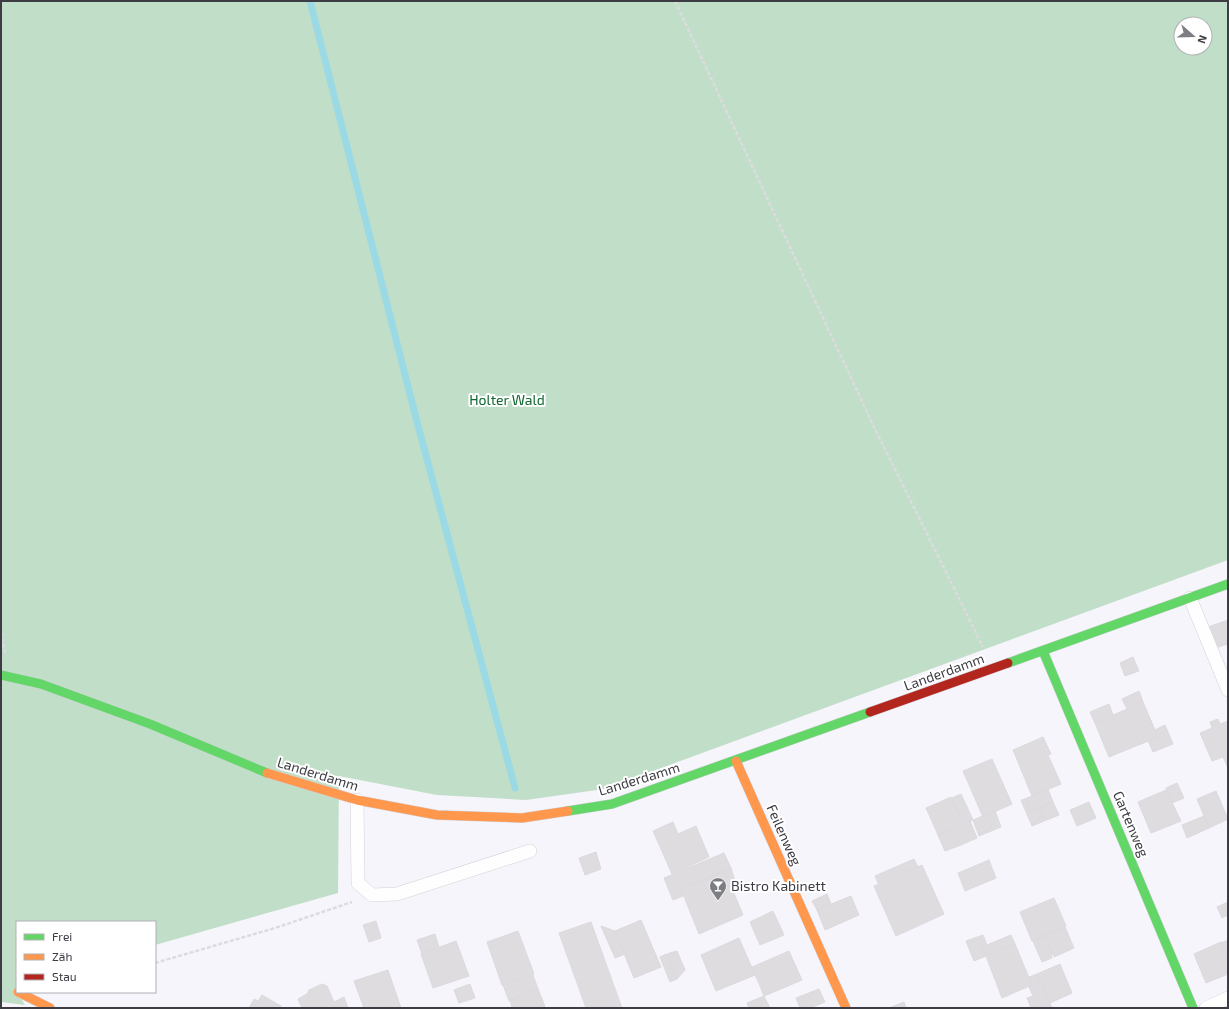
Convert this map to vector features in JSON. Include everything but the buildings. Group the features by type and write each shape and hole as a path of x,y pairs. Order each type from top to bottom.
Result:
{"main road":[{"name":"Landerdamm","path":"1,675 41,684 150,724 255,769 357,800 437,815 522,818 612,804 994,669 1228,584"},
{"name":"Gartenweg","path":"1043,651 1193,1008"},
{"name":"Feilenweg","path":"736,761 846,1008"},
{"path":"20,993 50,1008"}],"lane":[{"path":"1190,598 1222,661 1228,690"},
{"path":"357,800 358,883 372,895 397,894 530,851"},
{"path":"1206,1008 1228,998"}],"path":[{"path":"675,1 874,427 994,669"}],"green space":[{"name":"Holter Wald","path":"1,1 1228,1 1228,560 604,789 526,800 437,795 339,776 338,893 156,945 156,921 16,921 16,993 18,993 25,1005 1,1002"}],"waterway":[{"path":"310,1 416,418 515,788"}],"traffic: fast":[{"path":"1008,663 1228,584"},
{"path":"1043,651 1193,1008"},
{"path":"1,675 41,684 150,724 267,773"},
{"path":"568,811 612,804 870,712"}],"traffic: slow":[{"path":"736,761 846,1008"},
{"path":"267,773 357,800 437,815 522,818 568,811"},
{"path":"20,993 50,1008"}],"traffic: jam":[{"path":"870,712 1008,663"}],"place":[{"name":"Bistro Kabinett","path":"718,901"}]}
